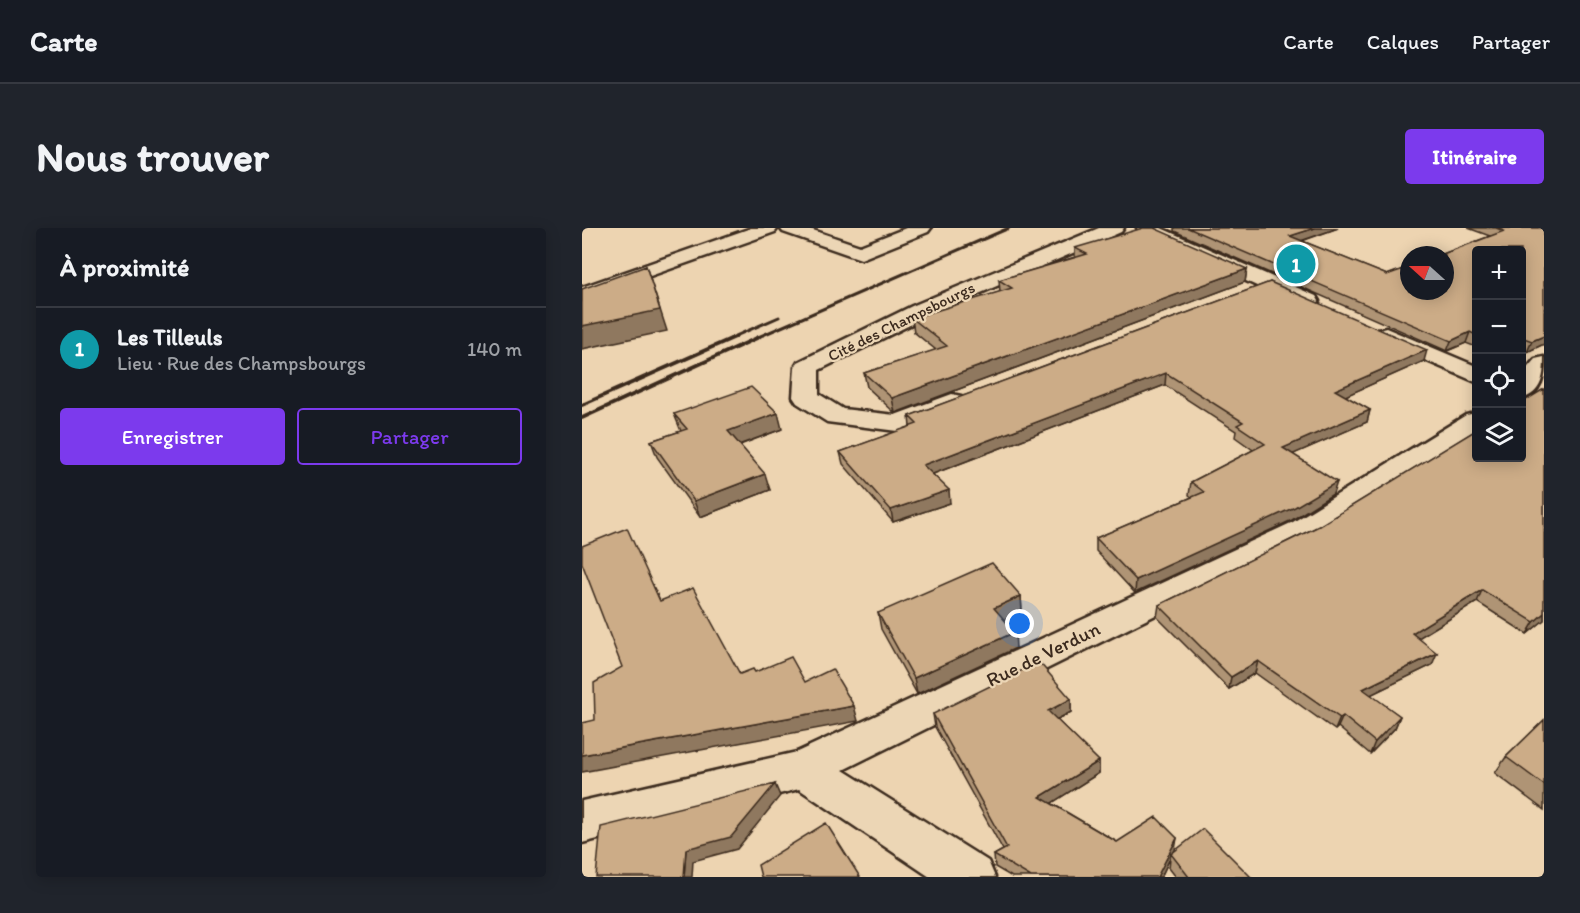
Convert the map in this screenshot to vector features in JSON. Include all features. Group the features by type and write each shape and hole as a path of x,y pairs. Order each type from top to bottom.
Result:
{"street":[{"path":"582,294 769,228"},
{"path":"789,228 861,253 922,228"},
{"name":"Cité des Champsbourgs","path":"978,393 897,423 836,416 806,397 807,367 871,332 992,278 1115,228"},
{"path":"1146,228 1328,310"},
{"path":"1238,295 1268,284"},
{"path":"1371,329 1472,373"},
{"path":"1526,387 1544,364"},
{"path":"1526,395 1544,403"},
{"name":"Rue de Verdun","path":"582,822 804,769 1304,530 1472,424"},
{"path":"804,769 971,877"}],"building":[{"path":"1143,228 1154,228 1247,269 892,398 864,373 947,346 912,318 1012,288 999,280 1087,254 1075,248"},
{"path":"1188,228 1315,228 1290,236 1387,275 1400,270 1400,300 1454,300 1454,250 1504,231 1496,228 1544,228 1544,336 1532,341 1526,339 1526,246 1472,246 1472,333 1451,341"},
{"path":"646,266 660,310 582,326 582,289"},
{"path":"1270,282 1427,350 1335,390 1370,410 1283,448 1337,482 1295,507 1136,580 1096,538 1204,492 1191,482 1265,444 1237,425 1243,422 1166,373 923,465 949,490 891,510 840,452 917,424 909,416"},
{"path":"751,387 778,413 728,431 765,474 694,501 651,441 687,429 674,414"},
{"path":"1544,389 1544,613 1534,622 1482,590 1412,633 1437,653 1363,689 1400,716 1375,742 1343,716 1340,718 1258,661 1231,677 1159,605 1319,526 1472,432 1472,462 1526,462 1526,400"},
{"path":"627,528 660,601 693,588 740,674 753,669 755,672 791,657 805,682 832,669 854,706 582,755 582,723 595,720 594,683 622,667 582,563 582,546"},
{"path":"992,563 1021,596 994,608 1015,632 914,678 878,613"},
{"path":"1039,662 1071,699 1048,711 1099,761 1040,797 1117,842 1156,817 1177,838 1157,877 1031,877 994,855 1007,848 933,714"},
{"path":"1544,720 1544,785 1506,757"},
{"path":"775,784 731,837 686,849 684,877 596,877 601,827"},
{"path":"826,823 860,877 761,877 758,865"},
{"path":"1203,829 1251,877 1189,877 1171,854"}],"railway":[{"path":"756,338 1009,228"},
{"path":"731,338 779,317"},
{"path":"582,405 735,337"},
{"path":"582,418 759,337"}],"place":[{"name":"Les Tilleuls","path":"1296,264"}]}
